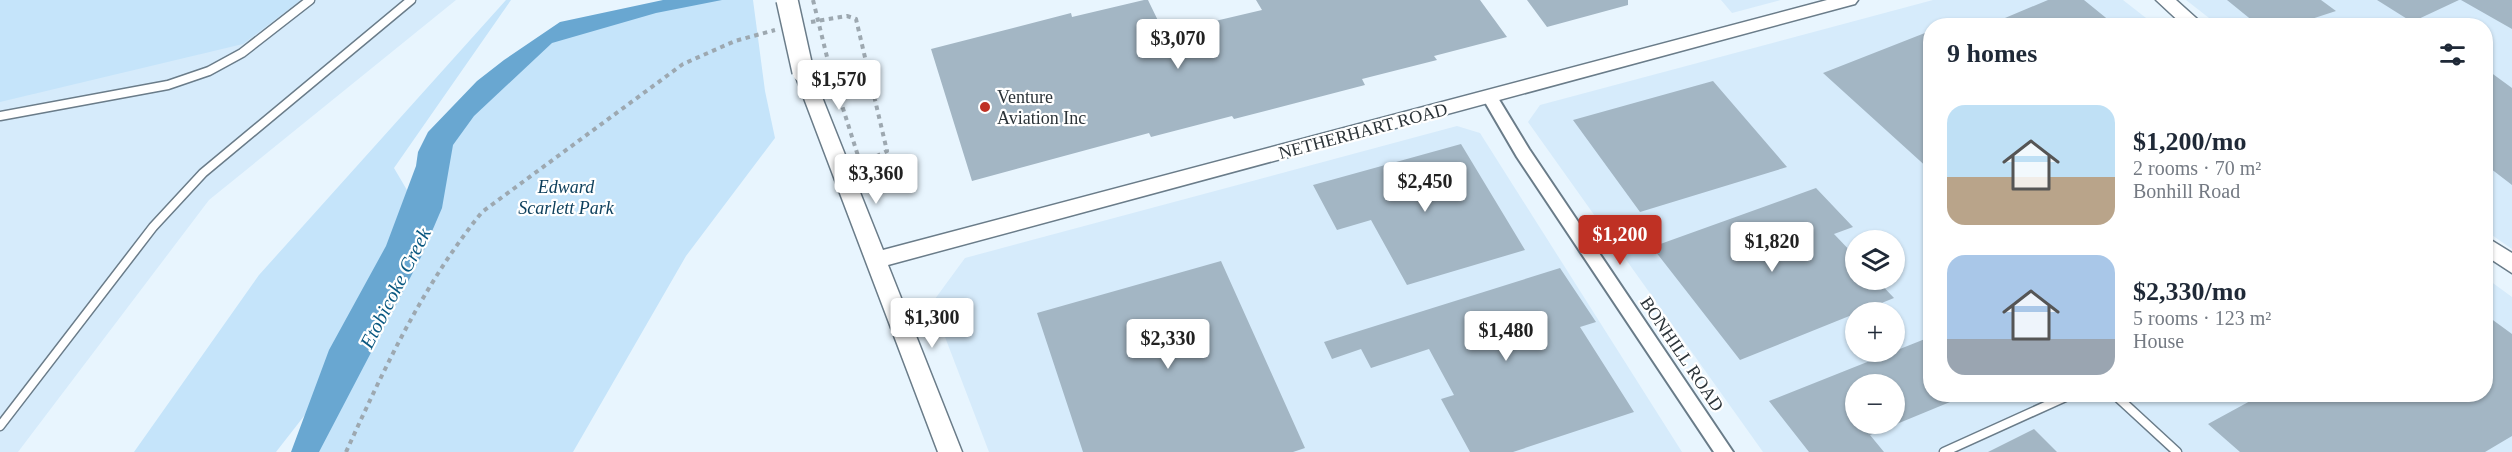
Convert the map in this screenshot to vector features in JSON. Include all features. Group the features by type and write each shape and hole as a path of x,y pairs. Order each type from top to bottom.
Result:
{"street":[{"path":"787,0 803,72 950,452"},
{"name":"NETHERHART ROAD","path":"876,260 1849,0"},
{"path":"2165,0 2186,18"},
{"name":"BONHILL ROAD","path":"1490,97 1523,153 1724,452"},
{"path":"2493,250 2512,265"}],"lane":[{"path":"0,116 168,85 209,71 242,53 310,0"},
{"path":"0,426 153,227 203,173 411,0"},
{"path":"1944,452 2054,402"},
{"path":"2124,402 2177,452"}],"path":[{"path":"813,0 828,62 859,159 883,155 887,151 856,19 847,16 832,17"},
{"path":"346,452 383,370 424,297 470,225 482,212 684,64 735,41 770,31"}],"shaded area":[{"path":"0,0 456,0 209,200 18,452 0,452"},
{"path":"1721,0 1781,0 1732,13"},
{"path":"1933,0 2123,0 2146,18 1923,18 1923,402 2493,402 2493,283 2512,297 2512,452 1763,452 1528,122 1540,105"},
{"path":"2186,0 2512,0 2512,249 2493,236 2493,18 2209,18"},
{"path":"1457,126 1480,133 1682,452 989,452 932,303 965,258"}],"green space":[{"path":"0,0 301,0 243,44 0,102"},
{"path":"506,0 511,0 394,168 414,202 315,402 276,452 134,452 259,275"},
{"name":"Edward Scarlett Park","path":"672,0 753,0 765,91 775,138 686,256 573,452 308,452 437,146 547,39"}],"water":[{"name":"Etobicoke Creek","path":"663,0 722,0 656,13 552,43 474,116 453,145 442,208 421,257 319,452 291,452 329,350 386,246 416,166 418,152 428,132 477,81 560,22"}],"building":[{"path":"1148,0 1164,33 1262,10 1256,0 1480,0 1507,37 1434,56 1437,60 1362,79 1365,85 1234,119 1232,116 1151,137 1149,133 972,181 931,49 1071,13 1072,17"},
{"path":"1527,0 1628,0 1628,5 1547,27"},
{"path":"2048,0 2084,0 2106,18 2005,18"},
{"path":"2227,0 2321,0 2336,11 2315,18 2249,18"},
{"path":"2377,0 2459,0 2421,18 2406,18"},
{"path":"2461,0 2512,0 2512,29"},
{"path":"1923,34 1923,164 1823,73"},
{"path":"2493,74 2512,88 2512,185 2493,170"},
{"path":"1713,81 1787,167 1640,212 1573,120"},
{"path":"1461,144 1525,250 1407,285 1371,220 1337,230 1313,185"},
{"path":"1816,188 1853,227 1834,234 1845,246 1845,290 1886,290 1894,298 1884,302 1845,302 1845,318 1740,360 1652,247"},
{"path":"1221,261 1305,448 1293,452 1083,452 1037,313"},
{"path":"1560,268 1596,322 1580,327 1634,412 1513,452 1470,452 1441,399 1454,395 1429,349 1371,368 1361,349 1332,359 1324,342"},
{"path":"2493,320 2512,334 2512,436 2485,452 2240,452 2208,424 2248,402 2493,402"},
{"path":"1923,340 1923,402 1950,402 1905,421 1905,374 1845,374 1845,434 1872,434 1870,435 1884,452 1809,452 1769,401 1867,362 1905,362 1905,347"},
{"path":"2034,429 2057,452 1988,452"}],"place":[{"name":"Venture Aviation Inc","path":"985,107"}]}
